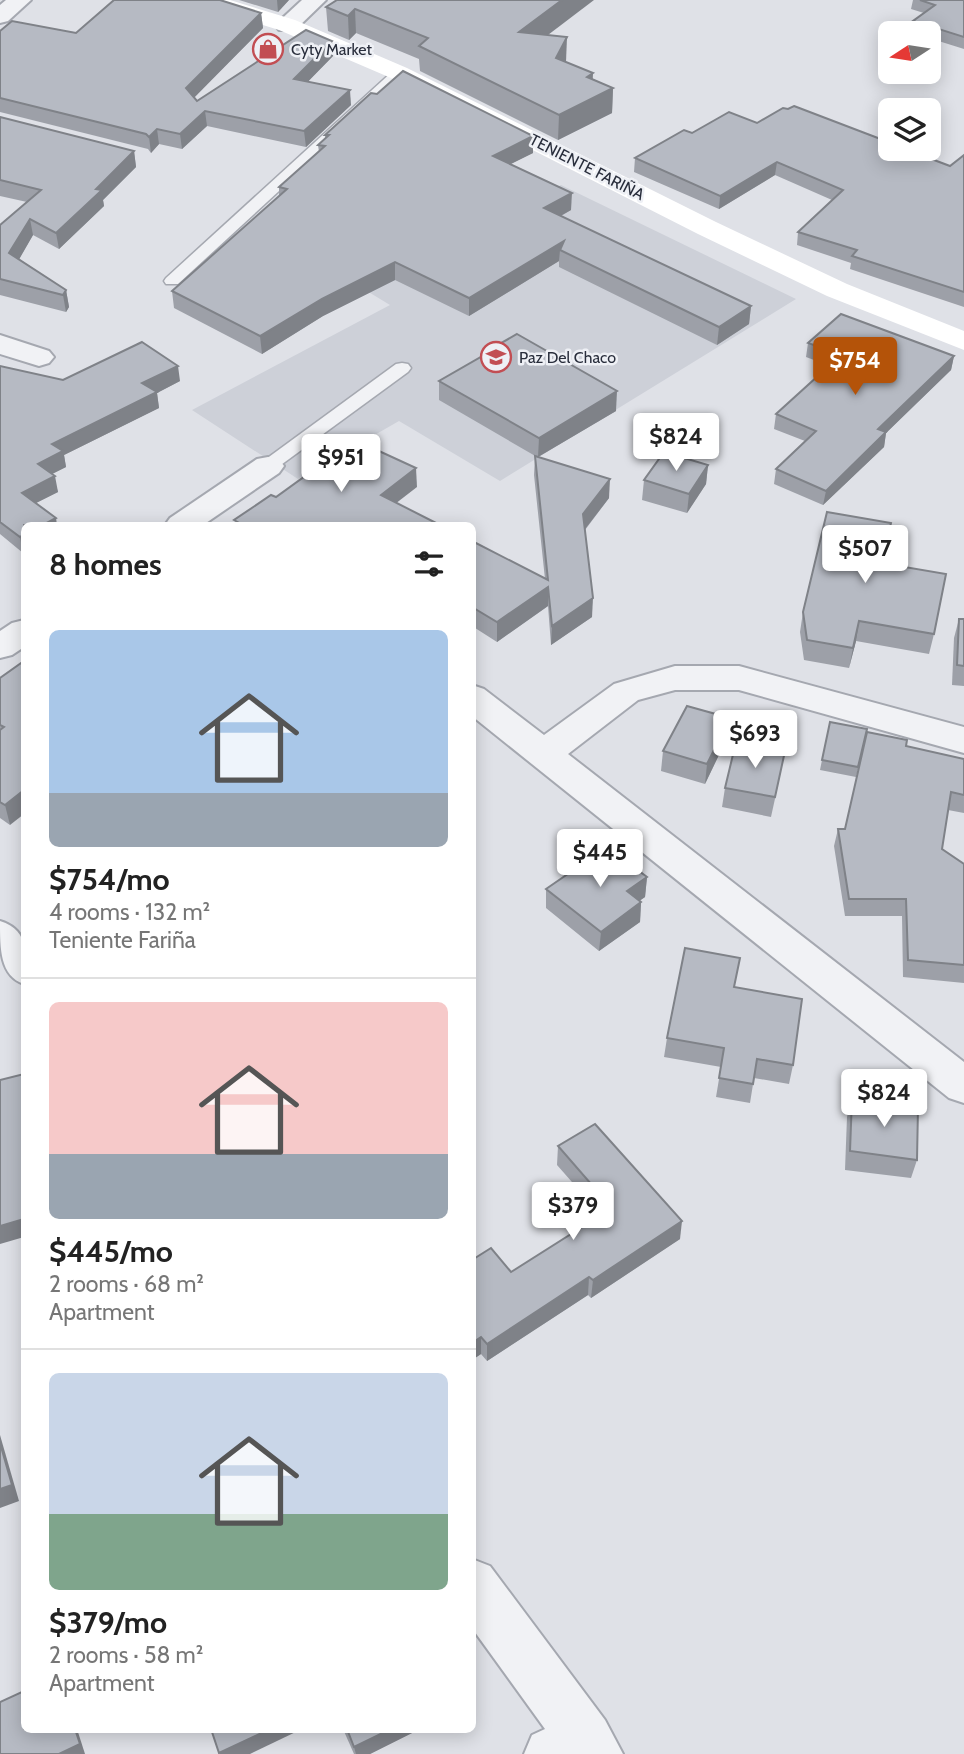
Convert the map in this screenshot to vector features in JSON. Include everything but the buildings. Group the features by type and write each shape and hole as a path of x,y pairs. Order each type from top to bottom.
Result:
{"street":[{"path":"0,16 20,0"},
{"name":"TENIENTE FARIÑA","path":"206,0 287,25 400,73 814,279 964,341"},
{"path":"287,25 315,0"},
{"path":"0,344 39,357"},
{"path":"185,522 268,466"},
{"path":"0,648 21,633"},
{"path":"543,754 626,692 675,678 739,678 964,740"},
{"path":"476,700 964,1086"},
{"path":"0,936 21,965"},
{"path":"476,1590 578,1749"}],"lane":[{"path":"172,281 400,73"},
{"path":"268,466 402,368"}],"shaded area":[{"name":"Paz Del Chaco","path":"561,185 796,299 500,481 399,421 298,479 192,410 390,305 362,288"}],"place":[{"name":"Cyty Market","path":"268,49"},
{"name":"Paz Del Chaco","path":"496,357"}]}
